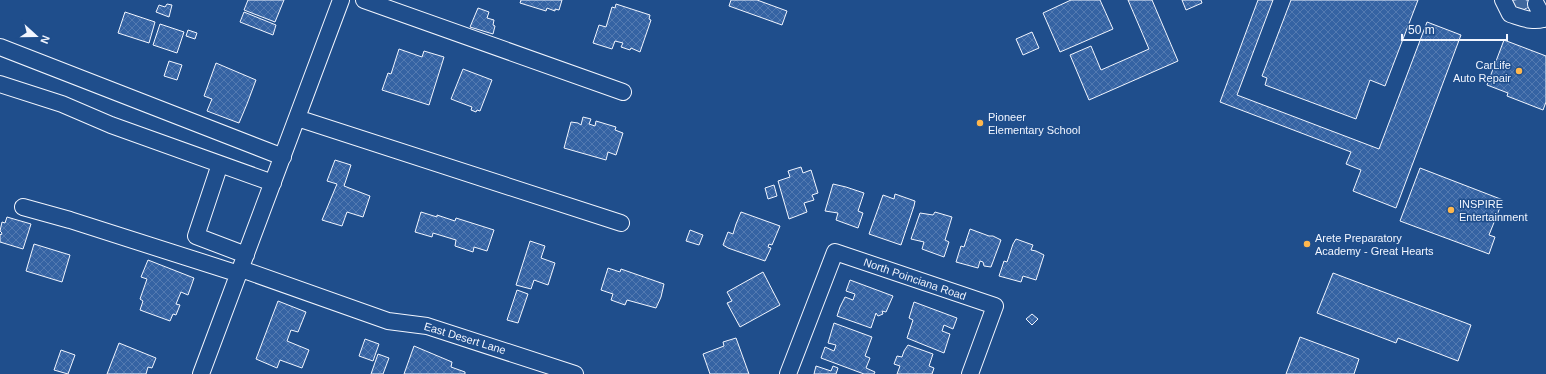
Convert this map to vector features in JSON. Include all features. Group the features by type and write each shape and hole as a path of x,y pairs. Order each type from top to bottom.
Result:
{"street":[{"path":"201,374 341,0"},
{"path":"364,0 623,92"},
{"path":"1503,0 1510,14 1535,14"},
{"path":"0,47 282,157"},
{"path":"0,84 62,104 111,125 273,183"},
{"path":"297,118 621,223"},
{"path":"220,164 196,236 242,266"},
{"path":"23,207 242,266"},
{"name":"North Poinciana Road","path":"788,374 835,252 995,306 970,374"},
{"name":"East Desert Lane","path":"242,266 388,321 428,326 575,374"}],"building":[{"path":"248,0 284,0 275,22 244,10"},
{"path":"521,0 562,0 559,10 555,9 555,11 547,8 546,11 520,3"},
{"path":"731,0 757,0 787,11 782,25 729,6"},
{"path":"1071,0 1100,0 1113,29 1060,52 1043,13"},
{"path":"1128,0 1152,0 1178,61 1089,100 1070,55 1091,46 1101,70 1149,49"},
{"path":"1182,0 1201,0 1202,3 1186,10"},
{"path":"1258,0 1273,0 1237,95 1379,149 1427,22 1461,35 1396,208 1353,191 1361,170 1346,164 1351,152 1220,102"},
{"path":"1291,0 1418,0 1385,86 1370,80 1356,119 1265,85 1267,78 1262,76"},
{"path":"1504,0 1537,0 1538,3 1511,15"},
{"path":"167,4 172,5 169,17 156,12 159,5 165,7"},
{"path":"616,4 650,15 649,19 651,20 640,52 631,48 630,50 621,47 623,43 615,41 612,49 593,43 599,25 606,27 612,7 615,8"},
{"path":"478,8 489,12 487,18 494,20 493,25 495,26 493,34 470,27"},
{"path":"125,12 155,22 149,43 118,33"},
{"path":"244,12 276,25 273,35 240,22"},
{"path":"160,24 184,32 177,53 153,45"},
{"path":"188,30 197,33 195,39 186,36"},
{"path":"1032,32 1039,48 1023,55 1016,39"},
{"name":"CarLife Auto Repair","path":"1504,40 1546,56 1546,102 1543,110 1507,96 1508,93 1487,85"},
{"path":"399,49 422,57 424,51 444,57 429,105 382,90 388,73 391,74"},
{"path":"169,61 182,65 177,80 164,76"},
{"path":"216,63 256,80 239,123 207,111 212,99 204,96"},
{"path":"463,69 492,80 480,111 477,110 476,112 471,110 472,107 451,99"},
{"path":"583,117 591,119 589,124 595,126 596,121 616,127 615,130 623,133 616,155 608,152 606,160 564,148 571,122 581,125"},
{"path":"335,160 351,165 344,186 370,196 363,217 347,212 342,226 322,220 337,184 327,181"},
{"path":"801,167 803,173 811,170 818,193 812,195 814,200 804,203 807,212 789,219 778,181 790,177 788,171"},
{"name":"INSPIRE Entertainment","path":"1420,168 1503,200 1489,235 1495,237 1489,254 1400,221"},
{"path":"833,184 864,193 858,211 863,213 858,228 836,220 838,213 825,211"},
{"path":"774,185 777,196 768,199 765,188"},
{"path":"895,194 915,201 901,245 869,234 883,195 894,199"},
{"path":"421,212 455,221 456,218 494,230 487,251 474,247 473,252 455,246 456,240 433,233 432,237 415,232"},
{"path":"741,212 780,226 772,245 769,244 768,247 771,248 765,261 723,245 728,232 733,234"},
{"path":"935,212 952,217 945,240 949,242 944,257 922,249 924,242 911,239 920,213 933,215"},
{"path":"7,217 31,224 23,249 0,242 2,222 5,223"},
{"path":"970,229 1001,240 991,267 984,266 983,262 980,261 978,268 956,262 961,246 964,247"},
{"path":"690,230 703,235 699,245 686,241"},
{"path":"1016,239 1033,245 1031,250 1044,255 1036,280 1023,276 1021,282 999,276 1004,261 1007,262"},
{"path":"530,241 545,246 541,258 555,263 548,285 534,280 531,289 516,285"},
{"path":"34,244 70,255 62,282 26,271"},
{"path":"148,260 194,278 188,295 181,292 176,304 180,305 176,315 173,314 170,321 140,310 143,301 140,299 147,279 141,277"},
{"path":"608,268 620,272 621,269 664,284 661,297 656,308 627,300 625,305 611,300 613,294 601,290"},
{"path":"763,272 780,305 740,327 727,303 732,301 727,292"},
{"path":"1333,273 1471,325 1458,361 1398,338 1396,343 1317,313"},
{"path":"850,280 893,296 886,312 882,311 883,314 878,316 876,313 871,328 837,316 845,297 853,300 855,294 846,291"},
{"path":"517,290 528,294 518,323 507,320"},
{"path":"278,301 306,312 298,332 291,330 287,341 309,350 302,368 280,360 277,368 256,359"},
{"path":"914,302 957,318 953,329 944,325 942,331 950,334 944,353 907,338 913,320 909,318"},
{"path":"1032,314 1038,319 1032,325 1026,319"},
{"path":"834,323 872,337 865,356 870,358 866,368 875,372 874,374 864,374 821,358 825,347 834,351 836,345 828,343"},
{"path":"1300,337 1359,359 1354,374 1286,374"},
{"path":"736,338 749,374 710,374 703,354 724,346 723,342"},
{"path":"365,339 379,344 373,361 359,356"},
{"path":"119,343 156,358 152,368 148,367 146,374 107,374"},
{"path":"908,345 933,354 929,366 934,368 932,374 897,374 900,366 894,364 897,356 902,357"},
{"path":"414,346 452,362 451,367 465,372 465,374 404,374"},
{"path":"61,350 75,355 68,374 54,370"},
{"path":"378,354 389,358 383,374 371,374"},
{"path":"816,366 831,371 833,366 838,368 836,374 814,374"}],"tunnel":[{"path":"1517,0 1521,10"}],"place":[{"name":"CarLife Auto Repair","path":"1519,71"},
{"name":"Pioneer Elementary School","path":"980,123"},
{"name":"INSPIRE Entertainment","path":"1451,210"},
{"name":"Arete Preparatory Academy - Great Hearts","path":"1307,244"}]}
